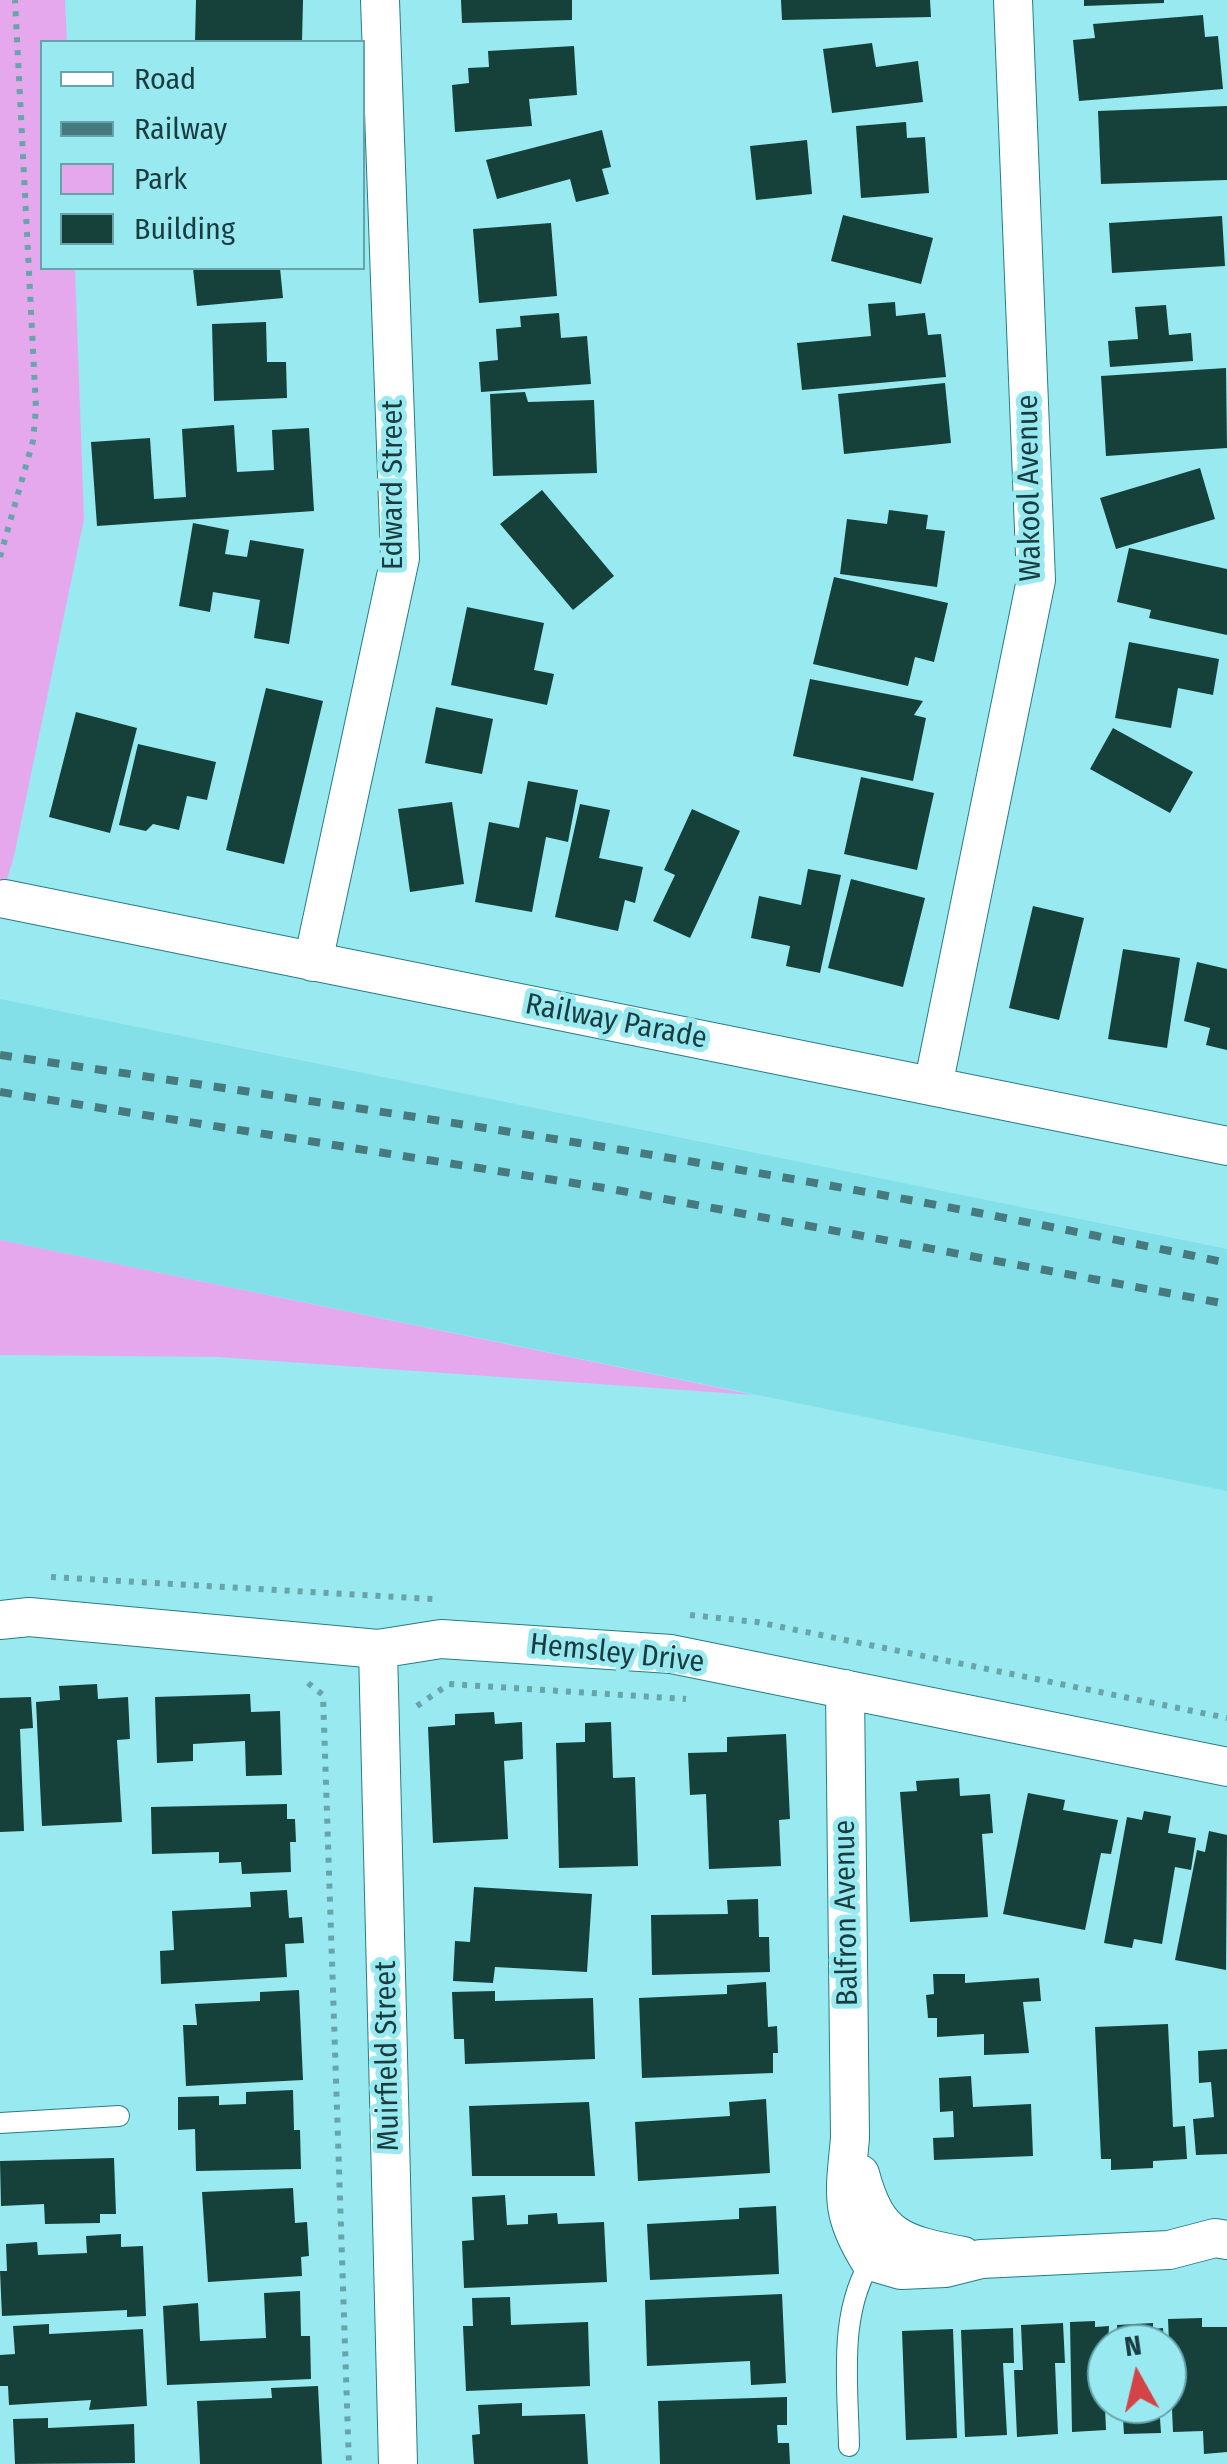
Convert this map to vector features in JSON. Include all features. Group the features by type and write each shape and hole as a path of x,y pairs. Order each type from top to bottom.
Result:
{"street":[{"name":"Edward Street","path":"313,962 400,558 380,0"},
{"name":"Wakool Avenue","path":"934,1086 1036,580 1013,0"},
{"name":"Railway Parade","path":"5,899 1227,1146"},
{"name":"Hemsley Drive","path":"0,1620 28,1617 378,1649 441,1639 671,1654 1227,1767"},
{"name":"Muirfield Street","path":"378,1649 398,2464"},
{"name":"Balfron Avenue","path":"844,1689 850,2138 880,2247"},
{"path":"880,2247 931,2250 982,2260 1169,2250 1215,2238 1227,2240"},
{"path":"1169,2250 1227,2266"}],"lane":[{"path":"0,2123 119,2116"},
{"path":"849,2446 848,2338 852,2304 880,2247"}],"path":[{"path":"0,557 33,441 36,408 15,0"},
{"path":"295,1672 323,1695 324,1703 349,2464"},
{"path":"324,1703 379,1697 419,1706 449,1684 695,1700"}],"shaded area":[{"path":"0,999 1227,1249 1227,1491 0,1240"}],"green space":[{"path":"0,0 65,0 67,40 40,40 40,270 75,270 84,519 14,856 0,903"},
{"path":"0,1240 754,1395 218,1357 0,1355"}],"building":[{"path":"196,0 303,0 302,40 195,40"},
{"path":"461,0 572,0 572,20 462,23"},
{"path":"781,0 930,0 931,17 782,20"},
{"path":"1084,0 1164,0 1164,3 1084,6"},
{"path":"1203,15 1205,37 1218,36 1223,89 1079,101 1073,40 1095,38 1093,24"},
{"path":"872,43 876,67 918,61 923,102 832,113 823,49"},
{"path":"574,46 577,95 529,99 532,126 455,132 452,85 469,83 468,68 489,67 488,51"},
{"path":"1227,106 1227,180 1101,184 1098,111"},
{"path":"906,122 907,138 925,137 929,193 861,198 856,126"},
{"path":"602,130 611,167 602,169 609,194 576,202 570,179 497,199 486,160"},
{"path":"807,140 812,194 756,200 750,146"},
{"path":"843,215 933,238 921,284 831,261"},
{"path":"1222,216 1225,266 1112,273 1109,223"},
{"path":"551,223 557,296 479,303 473,229"},
{"path":"193,270 280,270 283,298 197,306"},
{"path":"895,302 896,316 925,313 928,335 941,334 946,377 802,390 797,343 871,336 868,304"},
{"path":"1166,305 1169,335 1191,333 1193,361 1110,367 1108,341 1138,339 1135,307"},
{"path":"559,313 561,338 587,336 591,384 481,392 479,362 498,360 496,329 521,327 520,316"},
{"path":"266,322 267,362 286,362 287,398 214,401 212,324"},
{"path":"1226,368 1227,448 1106,456 1101,376"},
{"path":"945,383 951,443 844,454 838,394"},
{"path":"525,392 528,402 594,400 597,473 493,476 490,394"},
{"path":"234,425 237,472 274,470 272,430 309,428 314,511 97,526 91,442 150,438 154,499 186,497 182,429"},
{"path":"1200,468 1215,519 1116,549 1100,498"},
{"path":"542,490 614,576 573,610 500,524"},
{"path":"889,510 928,515 926,529 945,531 937,587 840,574 847,519 887,524"},
{"path":"193,523 229,530 225,554 247,557 250,540 304,549 289,644 254,638 260,600 213,592 210,612 179,606"},
{"path":"1129,548 1227,569 1227,635 1149,618 1151,610 1117,602"},
{"path":"834,577 948,603 934,662 915,657 908,686 813,664"},
{"path":"467,607 544,623 534,670 554,674 547,705 451,685"},
{"path":"1129,642 1219,659 1213,695 1178,688 1171,728 1115,718"},
{"path":"810,679 923,701 914,715 926,718 913,781 793,756"},
{"path":"266,688 323,701 284,864 226,850"},
{"path":"436,707 493,719 482,774 425,763"},
{"path":"76,712 137,728 110,833 49,817"},
{"path":"1113,728 1193,772 1170,813 1090,769"},
{"path":"138,744 216,762 207,800 187,796 179,830 153,824 146,831 119,825"},
{"path":"861,777 934,793 917,870 844,854"},
{"path":"528,781 578,790 568,842 546,837 532,912 475,902 489,822 519,828"},
{"path":"452,802 464,884 410,892 398,809"},
{"path":"580,804 610,810 599,858 643,867 635,903 625,900 618,931 555,917"},
{"path":"692,809 740,831 690,938 653,921 675,875 664,870"},
{"path":"808,869 841,875 820,973 786,966 790,946 751,938 759,896 801,905"},
{"path":"851,879 925,898 903,987 828,968"},
{"path":"1033,906 1084,918 1059,1020 1009,1008"},
{"path":"1123,949 1180,958 1167,1048 1108,1039"},
{"path":"1197,962 1227,969 1227,1050 1206,1045 1210,1028 1184,1021"},
{"path":"97,1684 98,1699 128,1697 130,1739 117,1740 122,1822 42,1826 36,1702 60,1700 59,1686"},
{"path":"250,1694 251,1712 280,1711 282,1775 246,1776 245,1741 193,1744 193,1761 157,1763 155,1697"},
{"path":"31,1697 33,1728 20,1729 24,1831 0,1832 0,1698"},
{"path":"494,1712 495,1724 522,1722 523,1759 504,1761 508,1839 433,1843 428,1727 455,1725 455,1714"},
{"path":"611,1722 613,1778 635,1777 638,1866 559,1868 556,1743 585,1742 585,1723"},
{"path":"786,1734 790,1819 779,1820 781,1866 709,1869 706,1794 690,1795 688,1753 727,1752 727,1737"},
{"path":"959,1778 960,1796 990,1794 993,1833 982,1834 988,1917 910,1922 900,1792 917,1791 916,1781"},
{"path":"1028,1793 1065,1800 1063,1810 1118,1820 1111,1854 1101,1853 1085,1930 1003,1914"},
{"path":"287,1804 287,1819 295,1819 296,1842 290,1842 291,1872 242,1874 241,1862 219,1863 219,1852 152,1854 151,1807"},
{"path":"1144,1811 1171,1816 1168,1833 1196,1838 1191,1870 1175,1867 1162,1944 1134,1939 1132,1948 1104,1943 1127,1817 1142,1820"},
{"path":"1209,1831 1227,1835 1226,1970 1175,1960 1197,1850 1205,1852"},
{"path":"474,1887 592,1894 587,1972 495,1967 493,1983 453,1981 455,1941 470,1942"},
{"path":"287,1890 289,1918 302,1917 304,1943 285,1944 287,1977 161,1984 160,1951 174,1950 172,1911 251,1907 250,1892"},
{"path":"758,1899 759,1937 769,1937 770,1972 652,1975 651,1915 728,1914 727,1900"},
{"path":"933,1974 965,1974 965,1983 1039,1978 1041,2001 1023,2002 1029,2053 984,2055 984,2034 937,2037 937,2018 928,2018 926,1995 934,1994"},
{"path":"766,1982 768,2027 777,2026 778,2053 773,2053 773,2073 642,2078 639,1998 727,1994 727,1985"},
{"path":"299,1990 303,2080 186,2086 183,2025 197,2025 195,2004 260,2001 260,1992"},
{"path":"495,1991 495,2001 593,1998 595,2059 465,2064 464,2039 454,2039 452,1992"},
{"path":"1168,2024 1173,2127 1185,2126 1187,2159 1153,2161 1153,2168 1111,2170 1111,2159 1101,2159 1095,2027"},
{"path":"1227,2049 1227,2154 1196,2155 1193,2119 1214,2117 1211,2082 1199,2083 1198,2051"},
{"path":"971,2076 973,2107 1031,2104 1033,2156 934,2160 933,2138 954,2137 953,2111 940,2112 939,2078"},
{"path":"293,2090 294,2130 300,2130 301,2169 196,2171 195,2129 178,2130 178,2097 219,2096 219,2105 246,2104 246,2092"},
{"path":"766,2099 770,2173 638,2181 635,2122 730,2116 729,2102"},
{"path":"589,2102 595,2176 472,2176 469,2106"},
{"path":"114,2158 116,2214 100,2214 100,2223 45,2224 44,2204 1,2206 0,2161"},
{"path":"293,2188 295,2223 307,2222 309,2256 301,2257 302,2276 208,2282 202,2192"},
{"path":"505,2195 507,2225 528,2224 528,2215 557,2213 558,2224 604,2222 607,2282 464,2288 462,2241 474,2240 472,2197"},
{"path":"776,2206 779,2274 650,2280 647,2224 739,2219 739,2208"},
{"path":"121,2234 121,2247 143,2246 146,2316 127,2317 127,2310 2,2316 0,2271 7,2271 6,2244 37,2242 38,2255 87,2253 86,2236"},
{"path":"300,2291 301,2336 310,2336 311,2379 167,2385 163,2306 198,2303 200,2341 266,2338 264,2293"},
{"path":"782,2294 786,2383 751,2385 750,2361 647,2366 645,2300"},
{"path":"510,2297 511,2325 588,2322 590,2386 466,2391 463,2326 473,2326 472,2298"},
{"path":"1202,2318 1202,2327 1227,2327 1227,2452 1204,2454 1203,2431 1173,2432 1173,2424 1187,2424 1187,2324 1168,2324 1168,2319"},
{"path":"1095,2321 1087,2324 1087,2424 1106,2424 1106,2430 1072,2432 1070,2322"},
{"path":"1063,2323 1065,2363 1055,2363 1058,2434 1017,2437 1014,2370 1023,2370 1021,2325"},
{"path":"49,2324 49,2334 143,2329 147,2406 89,2410 91,2400 9,2405 8,2386 0,2386 0,2355 15,2354 13,2326"},
{"path":"1013,2328 1014,2363 1003,2363 1007,2435 965,2437 961,2330"},
{"path":"953,2329 957,2438 906,2440 902,2331"},
{"path":"318,2386 322,2464 200,2464 197,2401 272,2398 271,2388"},
{"path":"787,2397 787,2425 777,2425 778,2443 789,2443 790,2464 660,2464 658,2401"},
{"path":"522,2403 522,2416 585,2414 588,2464 474,2464 472,2435 480,2434 478,2405"},
{"path":"48,2418 48,2428 134,2424 135,2463 15,2464 13,2419"},
{"path":"1123,2424 1160,2424 1161,2433 1124,2434"}],"railway":[{"path":"0,1055 768,1175 1227,1263"},
{"path":"0,1092 611,1189 1227,1304"}]}
